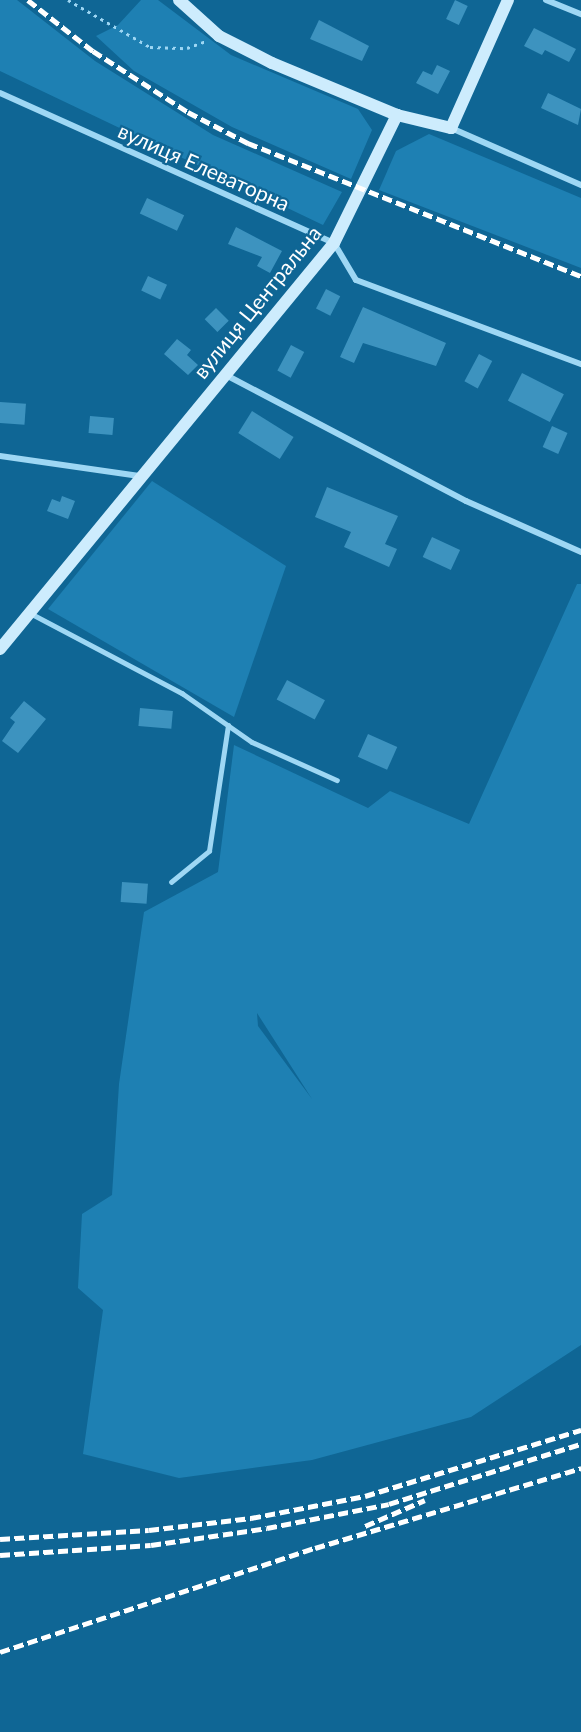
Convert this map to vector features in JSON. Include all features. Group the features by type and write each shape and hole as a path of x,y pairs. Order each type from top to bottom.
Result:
{"main road":[{"path":"179,0 219,36 272,63 397,116 451,128 508,0"},
{"name":"вулиця Центральна","path":"0,649 138,476 334,243 397,116"}],"street":[{"path":"546,0 581,14"},
{"name":"вулиця Елеваторна","path":"0,93 334,243"},
{"path":"451,128 581,185"},
{"path":"334,243 356,280 581,364"},
{"path":"224,374 466,501 581,552"},
{"path":"0,456 138,476"}],"lane":[{"path":"29,613 182,693 252,742 337,780"},
{"path":"171,882 209,851 228,725"}],"path":[{"path":"68,0 150,47 187,48 219,36"}],"shaded area":[{"path":"0,0 17,0 95,61 213,135 342,192 323,225 0,71"},
{"path":"141,0 158,0 231,55 358,109 372,130 351,179 232,127 134,71 96,36 118,25"},
{"path":"429,134 581,198 581,268 379,190 396,151"},
{"path":"152,481 286,566 234,717 48,609"},
{"path":"577,584 581,584 581,1345 471,1417 312,1460 179,1478 83,1454 103,1310 78,1288 82,1214 112,1195 119,1084 144,912 218,872 234,745 368,808 390,791 469,824","holes":["257,1013 312,1099 258,1026"]}],"building":[{"path":"455,0 468,6 459,25 446,19"},
{"path":"319,20 369,46 362,61 310,39"},
{"path":"534,28 576,49 569,62 545,50 542,55 524,46"},
{"path":"437,65 450,71 438,94 416,83 423,71 432,75"},
{"path":"548,93 581,109 578,125 541,108"},
{"path":"147,198 184,215 177,231 140,213"},
{"path":"236,227 282,251 270,273 257,266 262,257 228,244"},
{"path":"148,276 167,285 160,299 141,291"},
{"path":"326,289 340,296 330,316 316,309"},
{"path":"363,307 446,343 436,366 363,343 354,363 340,357"},
{"path":"216,308 229,321 217,332 205,319"},
{"path":"177,339 191,350 187,355 198,365 188,375 164,354"},
{"path":"291,345 304,352 291,378 277,371"},
{"path":"479,354 492,361 478,388 464,381"},
{"path":"522,373 564,394 550,422 508,401"},
{"path":"0,402 26,404 24,425 0,423"},
{"path":"252,411 294,437 280,459 238,433"},
{"path":"90,416 114,418 112,435 89,433"},
{"path":"552,426 568,433 558,454 543,447"},
{"path":"327,487 398,516 385,544 397,549 389,567 344,547 351,532 315,517"},
{"path":"62,496 75,501 68,519 47,511 52,499 60,502"},
{"path":"432,537 460,550 451,570 423,557"},
{"path":"287,680 325,700 315,720 277,699"},
{"path":"24,701 46,719 18,753 2,741 15,722 10,718"},
{"path":"140,708 173,711 171,729 138,726"},
{"path":"368,734 397,747 387,770 358,757"},
{"path":"122,882 148,884 147,904 121,902"}],"railway":[{"path":"28,0 93,51 188,112 248,143 581,276"},
{"path":"0,1539 149,1530 251,1518 365,1496 581,1430"},
{"path":"0,1555 151,1545 267,1528 389,1504 581,1444"},
{"path":"0,1652 315,1548 581,1468"},
{"path":"365,1526 425,1500"}]}
